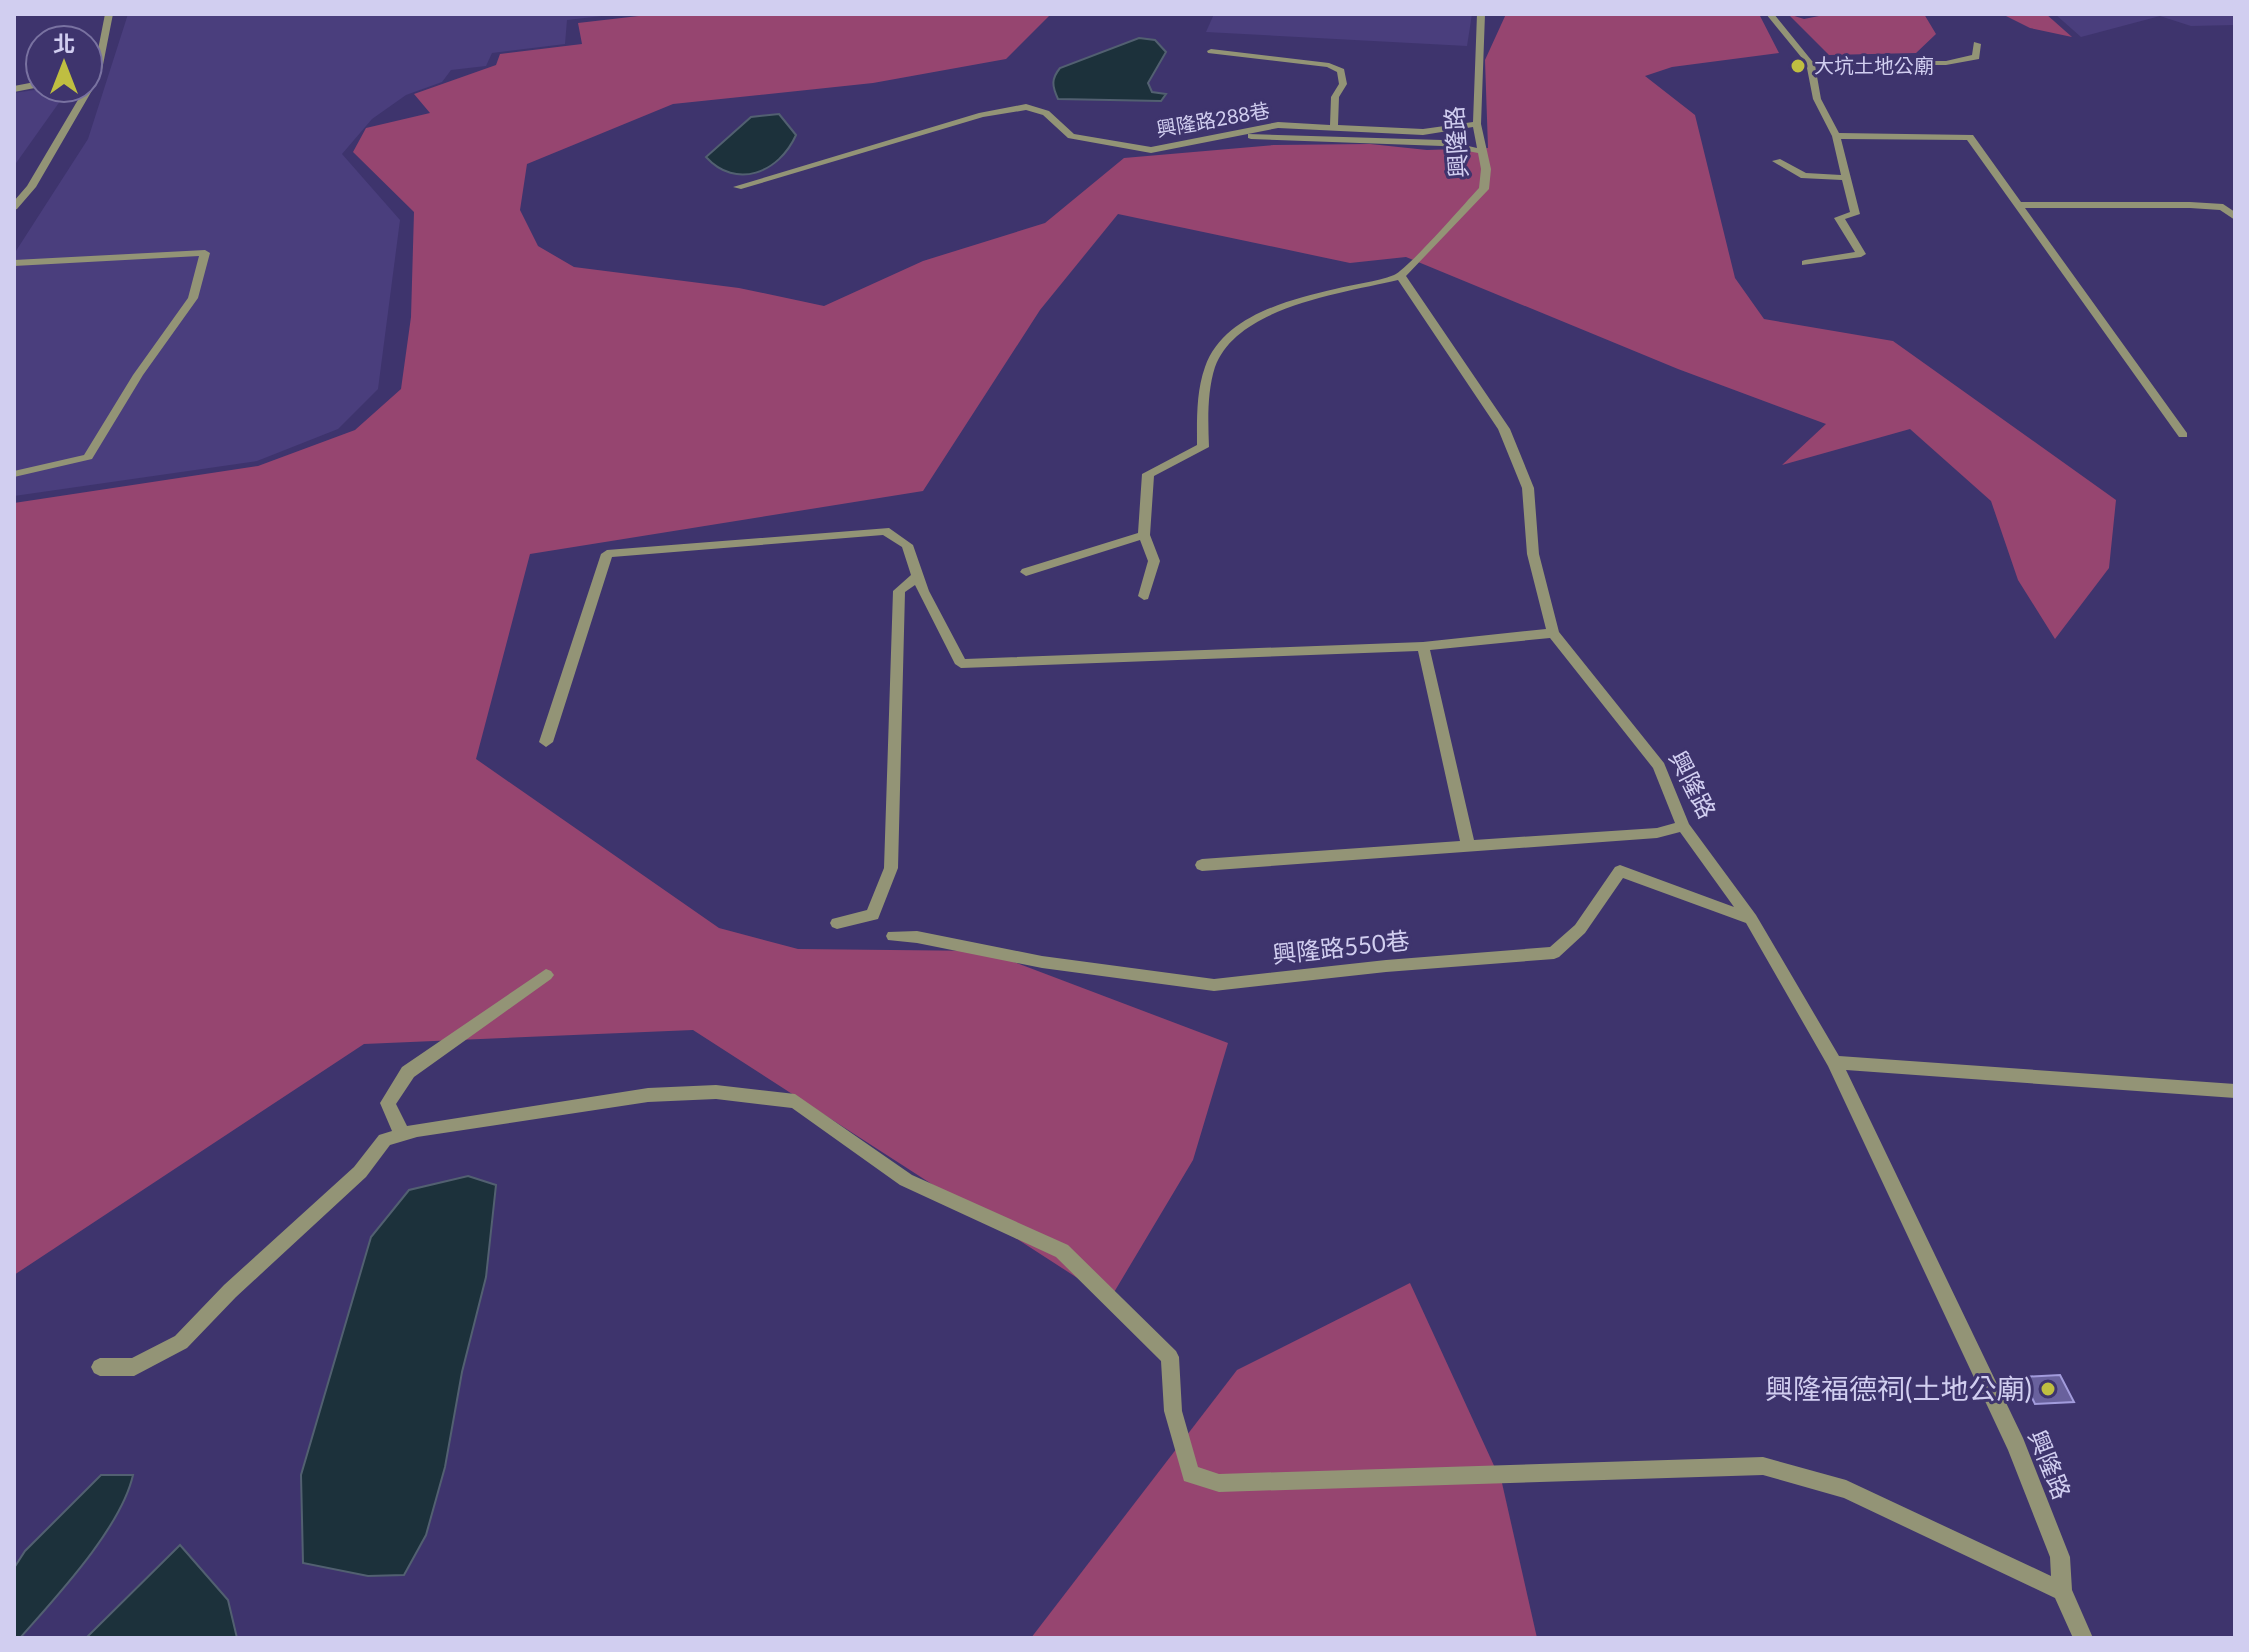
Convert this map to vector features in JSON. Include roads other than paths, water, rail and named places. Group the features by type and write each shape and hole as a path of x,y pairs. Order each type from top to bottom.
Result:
{"street":[{"name":"興隆路","path":"1481,14 1477,124 1486,169 1484,189 1401,276 1504,429 1528,488 1533,554 1553,633 1659,766 1683,826 1751,919 1834,1062 2016,1445 2060,1557 2062,1591 2083,1638"},
{"path":"1770,14 1810,63 1817,99 1836,136 1855,214 1839,218 1861,254 1805,263"},
{"path":"1810,63 1946,63 1976,57 1977,44"},
{"path":"1211,51 1329,65 1341,71 1343,84 1335,97 1334,129"},
{"path":"14,207 31,187 77,104"},
{"name":"興隆路288巷","path":"738,187 982,115 1026,107 1046,113 1071,136 1151,150 1278,125 1423,132 1477,124"},
{"path":"1232,135 1442,143 1481,151"},
{"path":"1836,136 1970,137 2183,435"},
{"path":"1777,161 1804,176 1848,178"},
{"path":"2021,205 2190,205 2223,207 2235,217"},
{"path":"14,263 205,253 193,298 138,375 88,457 14,474"},
{"path":"1144,596 1154,561 1144,535 1148,474 1203,447 1204,398 1214,357 1235,330 1278,309 1401,276"},
{"path":"546,742 607,554 885,531 907,545 918,576 961,664 1423,646 1553,633"},
{"path":"1026,572 1144,535"},
{"path":"837,923 873,915 891,868 899,591 918,576"},
{"path":"1423,646 1468,844"},
{"path":"1202,865 1657,833 1683,826"},
{"name":"興隆路550巷","path":"893,936 917,937 1042,962 1214,985 1386,966 1554,953 1580,929 1620,871 1751,919"},
{"path":"402,1134 388,1103 408,1072 546,975"},
{"path":"1834,1062 2235,1091"},
{"path":"100,1367 134,1367 181,1342 239,1282 360,1172 385,1140 402,1134 648,1095 716,1092 795,1101 906,1180 1062,1251 1118,1303 1170,1357 1173,1411 1191,1474 1219,1483 1763,1466 1846,1489 2062,1591"}],"water":[{"path":"1139,38 1155,40 1166,52 1148,83 1152,92 1166,94 1161,101 1058,99 1053,83 1060,68"},
{"path":"779,114 796,135 779,159 768,167 756,173 730,173 706,157 751,117"},
{"path":"468,1176 496,1185 486,1277 462,1372 445,1467 426,1535 404,1575 368,1576 303,1563 301,1475 371,1237 409,1190"},
{"path":"101,1475 133,1475 115,1517 86,1561 20,1638 14,1638 14,1568 25,1551"},
{"path":"180,1545 228,1600 237,1638 86,1638"}],"place":[{"name":"大坑土地公廟","path":"1798,66"},
{"name":"興隆福德祠(土地公廟)","path":"2048,1389"}]}
